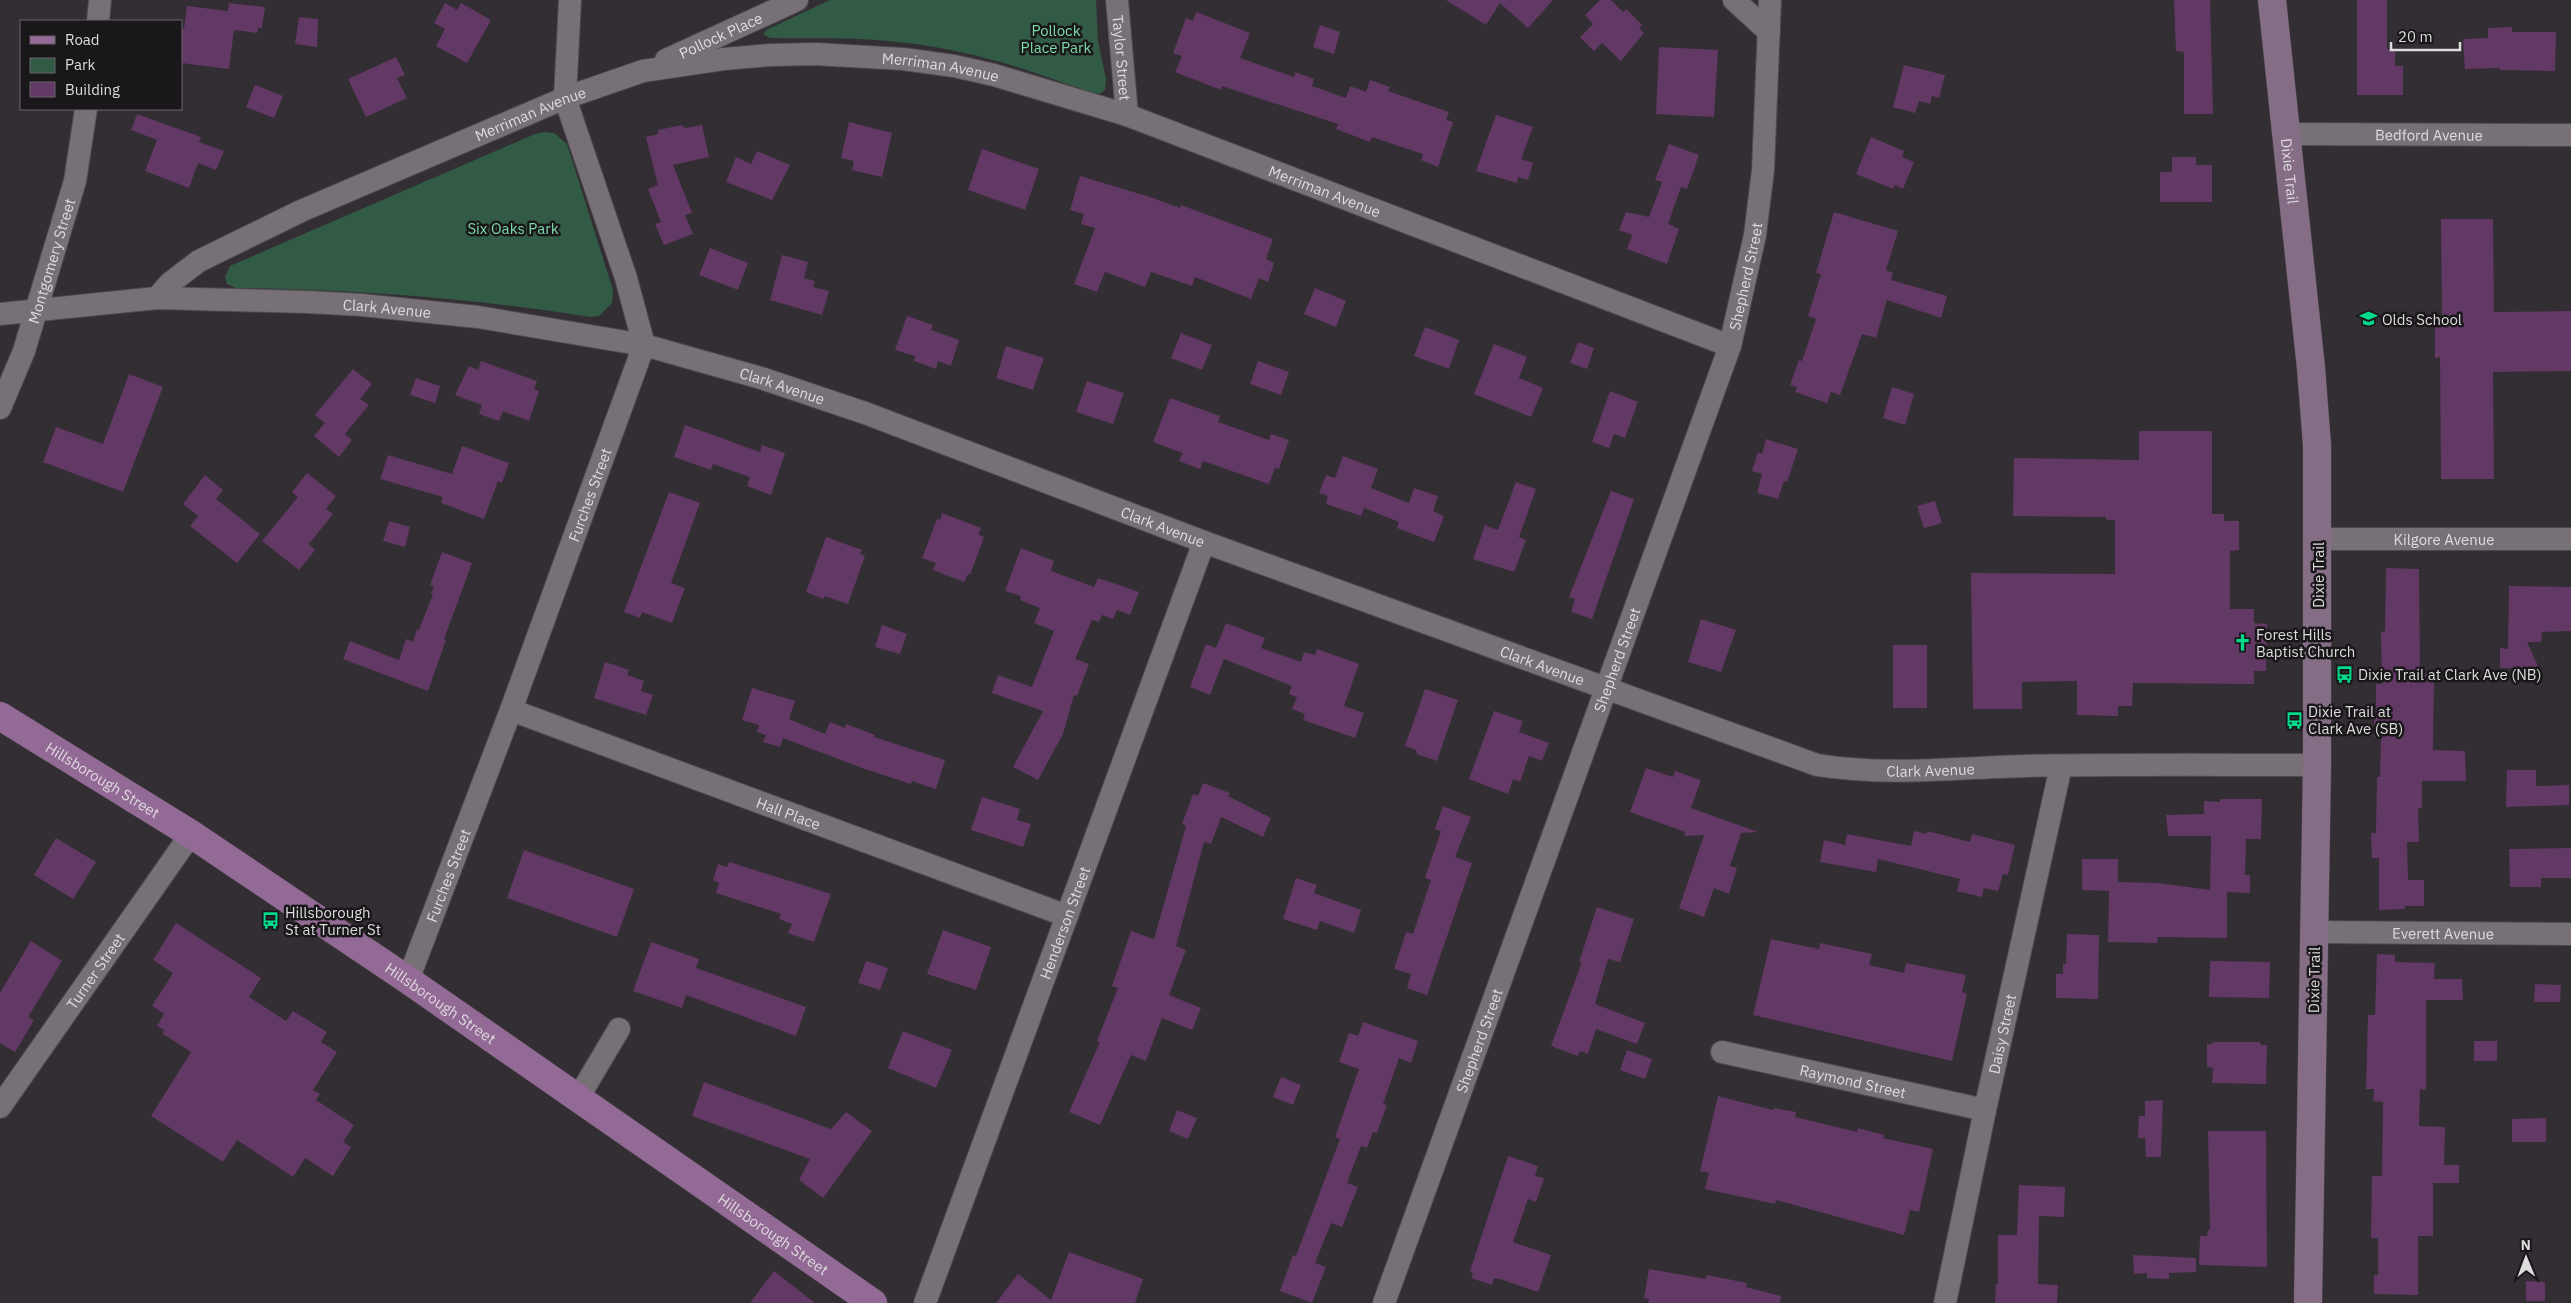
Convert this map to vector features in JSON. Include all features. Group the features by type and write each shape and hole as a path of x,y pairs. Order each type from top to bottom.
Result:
{"main road":[{"name":"Dixie Trail","path":"2272,0 2311,368 2317,445 2317,765 2308,1303"},
{"name":"Hillsborough Street","path":"0,716 191,834 408,980 873,1303"}],"street":[{"path":"98,20 100,0"},
{"path":"570,0 565,98 626,278 644,346"},
{"name":"Pollock Place","path":"643,71 797,0"},
{"name":"Taylor Street","path":"1117,0 1127,115"},
{"path":"1734,0 1769,32"},
{"name":"Shepherd Street","path":"1384,1303 1730,346 1755,235 1763,170 1770,0"},
{"name":"Merriman Avenue","path":"157,298 170,283 199,261 302,211 565,98 643,71 724,58 815,54 903,59 954,66 1127,115 1730,346"},
{"name":"Montgomery Street","path":"0,408 24,351 75,180 86,110"},
{"name":"Bedford Avenue","path":"2287,134 2571,135"},
{"name":"Clark Avenue","path":"0,314 157,298 362,305 478,317 644,346 761,378 864,414 1204,542 1817,765 1842,769 1886,770 2061,766 2317,765"},
{"name":"Furches Street","path":"408,980 511,710 644,346"},
{"name":"Kilgore Avenue","path":"2318,539 2571,540"},
{"name":"Henderson Street","path":"926,1303 1204,542"},
{"name":"Hall Place","path":"511,710 1067,916"},
{"name":"Daisy Street","path":"1945,1303 1984,1110 2061,766"},
{"name":"Turner Street","path":"0,1107 191,834"},
{"name":"Everett Avenue","path":"2315,932 2571,934"},
{"path":"578,1098 619,1029"},
{"name":"Raymond Street","path":"1722,1052 1984,1110"}],"green space":[{"name":"Pollock Place Park","path":"830,0 1096,0 1098,41 1106,79 1105,90 1094,94 1018,67 941,48 873,40 770,38 763,34 768,29"},
{"name":"Six Oaks Park","path":"554,133 567,144 613,290 612,303 599,316 590,317 546,310 413,296 236,288 227,284 225,277 230,266 535,134"}],"building":[{"path":"1446,0 1553,0 1528,28 1500,3 1486,25"},
{"path":"1600,0 1611,0 1623,12 1626,9 1642,25 1639,28 1644,33 1621,61 1602,43 1594,51 1580,37 1593,24 1585,15"},
{"path":"2174,0 2210,0 2213,114 2184,114 2184,52 2176,51"},
{"path":"2357,0 2387,0 2387,49 2395,49 2395,66 2403,66 2403,95 2357,95"},
{"path":"229,3 265,7 262,28 258,28 257,33 234,30 229,69 182,63 182,29 184,29 187,6 228,11"},
{"path":"445,3 457,10 461,3 491,20 467,63 436,46 445,29 434,23"},
{"path":"1196,12 1250,33 1240,58 1294,77 1295,72 1314,79 1312,86 1346,98 1350,86 1366,92 1370,80 1390,87 1388,91 1449,112 1446,120 1453,122 1438,167 1421,160 1423,154 1372,137 1370,142 1336,129 1338,124 1222,86 1221,90 1175,72 1182,56 1173,53 1186,18 1193,21"},
{"path":"299,17 318,19 317,47 295,44"},
{"path":"1320,25 1340,32 1334,54 1313,47"},
{"path":"2512,27 2512,32 2556,32 2555,71 2500,70 2500,68 2465,69 2463,39 2488,38 2488,28"},
{"path":"1659,47 1718,50 1714,117 1656,114"},
{"path":"396,57 405,75 397,78 407,98 366,117 348,79"},
{"path":"1904,65 1945,75 1939,98 1932,96 1930,104 1919,101 1915,113 1893,107"},
{"path":"255,85 283,96 274,118 246,107"},
{"path":"137,114 201,137 199,142 224,151 216,170 198,163 189,188 145,171 157,140 131,130"},
{"path":"1496,115 1533,127 1521,159 1533,163 1528,180 1518,177 1517,183 1476,171"},
{"path":"849,122 892,133 882,177 852,170 854,161 841,158"},
{"path":"682,125 685,128 702,125 709,157 673,165 692,213 685,215 693,234 664,245 655,224 661,222 648,189 658,185 646,137 658,134 658,130"},
{"path":"1871,137 1904,151 1902,157 1914,162 1903,189 1895,185 1893,189 1856,174"},
{"path":"1669,144 1699,155 1687,189 1681,187 1668,224 1679,229 1667,264 1627,249 1632,235 1619,230 1626,212 1649,217 1662,182 1655,180"},
{"path":"982,149 1039,169 1025,210 968,190"},
{"path":"757,151 790,165 772,200 726,182 736,157 751,164"},
{"path":"2172,157 2196,157 2196,165 2212,165 2212,202 2160,202 2160,172 2172,172"},
{"path":"1080,176 1180,208 1181,205 1273,239 1266,259 1274,263 1268,282 1259,278 1251,299 1195,277 1192,286 1151,272 1145,287 1105,272 1097,292 1074,284 1095,228 1081,224 1084,214 1070,210"},
{"path":"1834,212 1898,231 1886,270 1893,273 1891,280 1947,296 1941,318 1887,300 1876,338 1862,334 1840,395 1831,392 1827,403 1795,392 1797,387 1790,385 1799,360 1802,361 1816,319 1808,316 1821,274 1816,273"},
{"path":"2441,219 2493,219 2494,312 2571,311 2571,371 2493,372 2494,479 2441,479 2440,357 2435,358 2435,324 2442,324"},
{"path":"710,248 748,263 738,290 699,275"},
{"path":"782,255 808,262 804,278 815,281 813,287 829,291 822,315 770,300"},
{"path":"1315,288 1346,301 1336,327 1304,314"},
{"path":"907,316 933,325 931,330 959,340 951,366 938,361 936,369 914,361 915,356 895,350"},
{"path":"1425,327 1459,340 1449,369 1414,356"},
{"path":"1181,333 1212,345 1202,370 1171,358"},
{"path":"1578,342 1594,348 1587,369 1570,363"},
{"path":"1494,344 1527,357 1519,378 1543,388 1531,417 1474,394"},
{"path":"1006,346 1044,358 1033,390 996,378"},
{"path":"481,361 537,381 534,389 539,391 529,421 503,411 499,421 479,414 482,405 455,395 469,366 478,370"},
{"path":"1258,361 1289,372 1281,395 1250,384"},
{"path":"353,369 372,384 360,399 369,405 345,434 352,440 339,457 314,436 325,423 315,415"},
{"path":"129,374 163,387 123,492 43,462 56,427 103,444"},
{"path":"416,378 440,386 435,403 410,395"},
{"path":"1087,381 1124,393 1113,424 1076,412"},
{"path":"1892,387 1914,394 1905,425 1883,418"},
{"path":"1610,391 1638,402 1625,438 1614,434 1609,448 1592,442"},
{"path":"1170,398 1220,416 1218,422 1269,440 1271,434 1289,440 1279,469 1275,468 1269,484 1203,461 1200,469 1179,461 1183,453 1153,442"},
{"path":"685,425 760,452 762,445 785,453 771,495 747,486 750,477 713,464 711,470 674,457"},
{"path":"2139,431 2212,431 2212,514 2224,514 2224,521 2239,521 2239,550 2230,551 2230,609 2254,609 2254,623 2267,624 2266,671 2254,671 2254,684 2133,683 2132,706 2118,706 2118,716 2077,715 2077,681 2022,682 2022,709 1973,709 1971,573 2115,574 2115,520 2106,520 2106,517 2013,516 2014,458 2139,460"},
{"path":"1766,439 1798,449 1787,482 1784,481 1778,499 1757,493 1762,474 1752,471 1758,452 1762,454"},
{"path":"462,446 509,463 502,483 498,481 484,519 441,503 443,497 380,479 388,455 452,474"},
{"path":"1343,456 1378,469 1371,488 1409,503 1414,488 1438,496 1433,511 1444,516 1434,542 1397,528 1399,522 1364,508 1361,516 1326,504 1328,496 1319,493 1326,475 1335,478"},
{"path":"307,473 336,496 326,509 333,514 309,544 315,550 299,570 262,541 298,497 292,492"},
{"path":"205,475 223,490 216,499 260,534 237,563 190,526 198,516 183,504"},
{"path":"1516,482 1536,489 1519,537 1526,540 1514,572 1473,559 1485,525 1498,530"},
{"path":"1611,491 1634,499 1592,619 1571,612 1575,599 1569,597"},
{"path":"669,492 700,503 671,583 685,588 672,623 642,612 640,618 624,612"},
{"path":"1935,501 1942,523 1924,528 1917,506"},
{"path":"942,513 981,528 978,534 984,537 970,575 968,574 964,582 933,570 936,563 922,558 937,519 940,520"},
{"path":"389,521 410,527 405,547 383,541"},
{"path":"826,537 862,550 860,554 865,556 848,604 825,596 823,599 806,592"},
{"path":"1021,548 1054,561 1051,571 1094,587 1098,578 1139,592 1130,615 1117,610 1113,619 1102,615 1099,622 1092,620 1075,659 1089,664 1077,696 1074,695 1063,734 1038,780 1013,767 1043,711 992,693 998,675 1032,687 1054,631 1034,623 1040,608 1020,600 1021,596 1005,591"},
{"path":"442,552 472,563 444,639 446,640 428,691 343,659 350,641 399,660 406,639 413,642 417,629 419,630 433,594 431,594 434,586 430,585"},
{"path":"2386,568 2419,569 2420,673 2434,674 2433,750 2465,751 2466,781 2422,781 2422,808 2418,808 2419,842 2407,842 2408,880 2424,880 2424,906 2405,906 2405,909 2379,910 2379,858 2372,858 2371,833 2376,833 2377,777 2380,777 2381,737 2374,737 2374,718 2376,718 2376,684 2382,684 2381,632 2385,631"},
{"path":"2509,586 2571,587 2571,631 2542,632 2541,642 2527,642 2539,668 2500,668 2500,648 2508,649"},
{"path":"1701,619 1736,630 1721,672 1688,662"},
{"path":"1226,623 1265,638 1261,648 1301,662 1304,652 1315,655 1317,649 1359,664 1344,706 1364,713 1355,738 1303,720 1305,714 1292,709 1297,697 1289,694 1292,686 1224,659 1210,695 1190,687 1206,644 1216,648"},
{"path":"882,625 907,634 900,654 875,647"},
{"path":"1893,645 1927,645 1927,708 1893,708"},
{"path":"605,662 629,670 627,675 644,681 641,691 653,695 646,715 594,698"},
{"path":"752,688 795,701 789,719 825,734 830,722 845,728 846,724 875,735 874,737 945,760 936,789 912,781 911,784 862,768 783,738 780,747 763,742 766,735 757,732 759,725 742,720"},
{"path":"1425,689 1458,700 1437,761 1417,754 1416,750 1405,746"},
{"path":"1494,711 1523,721 1519,732 1549,743 1542,761 1529,756 1520,782 1513,779 1508,794 1469,779"},
{"path":"1646,768 1673,777 1675,771 1701,780 1691,808 1758,832 1741,833 1730,866 1737,868 1729,894 1714,888 1704,917 1679,908 1704,835 1685,836 1685,832 1630,812"},
{"path":"2507,770 2536,770 2536,786 2569,785 2569,805 2506,807"},
{"path":"1203,783 1230,793 1228,796 1271,818 1263,837 1221,817 1211,844 1204,842 1176,946 1186,950 1169,995 1201,1008 1192,1030 1162,1018 1146,1061 1131,1055 1100,1125 1069,1112 1100,1042 1097,1041 1118,988 1112,986 1131,931 1154,939 1186,826 1182,824 1193,794 1198,796"},
{"path":"982,797 1020,809 1017,820 1031,824 1023,847 971,830"},
{"path":"2220,799 2262,799 2261,839 2246,839 2245,875 2250,875 2250,893 2227,892 2227,938 2157,937 2158,943 2108,942 2109,891 2082,890 2082,859 2118,859 2118,882 2158,883 2210,890 2211,836 2168,836 2166,815 2204,814 2204,801 2220,802"},
{"path":"1443,806 1471,817 1455,857 1472,863 1427,995 1407,988 1411,974 1394,969 1406,932 1413,934 1431,880 1425,878 1441,831 1435,829"},
{"path":"1914,831 1926,834 1927,831 1970,842 1972,834 2015,845 2008,875 2003,874 1998,891 1984,888 1982,897 1957,891 1960,879 1878,859 1876,872 1820,862 1824,840 1845,845 1847,834 1911,846"},
{"path":"56,838 96,862 73,899 34,875"},
{"path":"2571,848 2571,878 2541,878 2541,887 2510,887 2509,849"},
{"path":"524,850 634,889 617,937 507,898"},
{"path":"729,862 831,894 814,942 788,933 792,924 779,919 781,914 716,893 719,883 713,880 718,864 727,867"},
{"path":"1296,878 1317,885 1314,893 1361,910 1354,933 1320,921 1317,930 1283,919"},
{"path":"1597,907 1634,919 1620,962 1608,959 1595,1004 1645,1023 1637,1044 1596,1029 1588,1054 1580,1051 1578,1056 1551,1046 1582,962 1579,962"},
{"path":"176,923 261,978 249,997 286,1021 293,1011 327,1032 321,1042 337,1052 313,1090 320,1094 316,1100 354,1125 343,1142 351,1147 333,1176 305,1158 293,1177 237,1140 223,1162 151,1116 191,1052 163,1034 164,1030 157,1026 164,1014 152,1006 173,973 153,960"},
{"path":"943,930 991,947 976,990 927,974"},
{"path":"2067,934 2099,935 2098,999 2056,998 2056,974 2063,974 2063,964 2066,964"},
{"path":"1771,939 1819,949 1820,943 1872,954 1869,965 1904,973 1906,963 1966,975 1962,992 1967,994 1952,1061 1753,1015"},
{"path":"31,941 62,961 28,1017 34,1020 15,1052 0,1043 0,993"},
{"path":"651,942 699,959 696,968 806,1007 796,1036 686,995 682,1008 633,991"},
{"path":"2377,954 2395,955 2395,962 2435,963 2434,979 2462,979 2463,1000 2426,1000 2426,1090 2420,1089 2419,1126 2445,1127 2444,1165 2459,1165 2459,1183 2433,1183 2433,1236 2418,1236 2418,1295 2374,1294 2374,1275 2378,1275 2378,1238 2371,1238 2372,1176 2382,1176 2383,1102 2373,1101 2374,1089 2366,1089 2368,1015 2375,1015"},
{"path":"866,961 888,968 880,990 858,983"},
{"path":"2210,961 2270,962 2269,998 2209,997"},
{"path":"2535,984 2561,985 2560,1002 2534,1002"},
{"path":"1363,1022 1418,1041 1411,1063 1399,1058 1383,1104 1387,1105 1377,1133 1373,1132 1367,1148 1361,1146 1347,1183 1358,1187 1342,1227 1331,1223 1315,1263 1326,1267 1312,1303 1280,1291 1293,1255 1296,1256 1340,1139 1335,1137 1359,1069 1339,1062 1349,1033 1358,1036"},
{"path":"903,1031 952,1050 936,1088 888,1068"},
{"path":"2474,1041 2497,1041 2497,1061 2474,1061"},
{"path":"2213,1042 2260,1042 2261,1045 2267,1045 2266,1084 2212,1083 2213,1068 2207,1067 2207,1044 2212,1044"},
{"path":"1627,1050 1652,1059 1645,1079 1620,1070"},
{"path":"1281,1077 1301,1085 1293,1105 1273,1097"},
{"path":"704,1082 831,1129 846,1112 872,1131 823,1198 799,1180 810,1159 692,1116"},
{"path":"1718,1096 1773,1110 1774,1108 1796,1112 1795,1117 1857,1132 1858,1128 1884,1135 1883,1138 1933,1149 1919,1212 1910,1210 1904,1235 1776,1200 1775,1204 1705,1189 1709,1173 1700,1171"},
{"path":"2163,1100 2161,1157 2146,1157 2145,1138 2138,1138 2139,1116 2145,1116 2145,1101"},
{"path":"1177,1110 1197,1118 1188,1139 1169,1131"},
{"path":"2546,1118 2546,1142 2512,1142 2512,1119"},
{"path":"2208,1131 2266,1131 2267,1267 2199,1265 2200,1236 2207,1236 2208,1230 2210,1230"},
{"path":"1508,1156 1538,1166 1535,1176 1544,1178 1536,1202 1528,1199 1513,1242 1551,1255 1538,1292 1500,1279 1494,1278 1492,1285 1471,1278 1473,1273 1470,1271"},
{"path":"2019,1185 2065,1187 2064,1217 2039,1216 2038,1284 2058,1285 2057,1303 1995,1303 1996,1284 1998,1284 1998,1235 2017,1235"},
{"path":"1069,1252 1143,1279 1135,1303 996,1303 1018,1274 1051,1300"},
{"path":"2133,1255 2196,1258 2196,1272 2169,1273 2169,1279 2147,1278 2147,1273 2134,1274"},
{"path":"1649,1269 1706,1279 1707,1275 1747,1283 1746,1287 1781,1296 1780,1303 1648,1303 1649,1299 1644,1298"},
{"path":"774,1271 815,1303 750,1303"},
{"path":"2526,1281 2545,1282 2545,1301 2526,1301"}],"place":[{"name":"Olds School","path":"2368,319"},
{"name":"Forest Hills Baptist Church","path":"2242,643"},
{"name":"Dixie Trail at Clark Ave (NB)","path":"2344,674"},
{"name":"Dixie Trail at Clark Ave (SB)","path":"2294,720"},
{"name":"Hillsborough St at Turner St","path":"271,921"}]}
